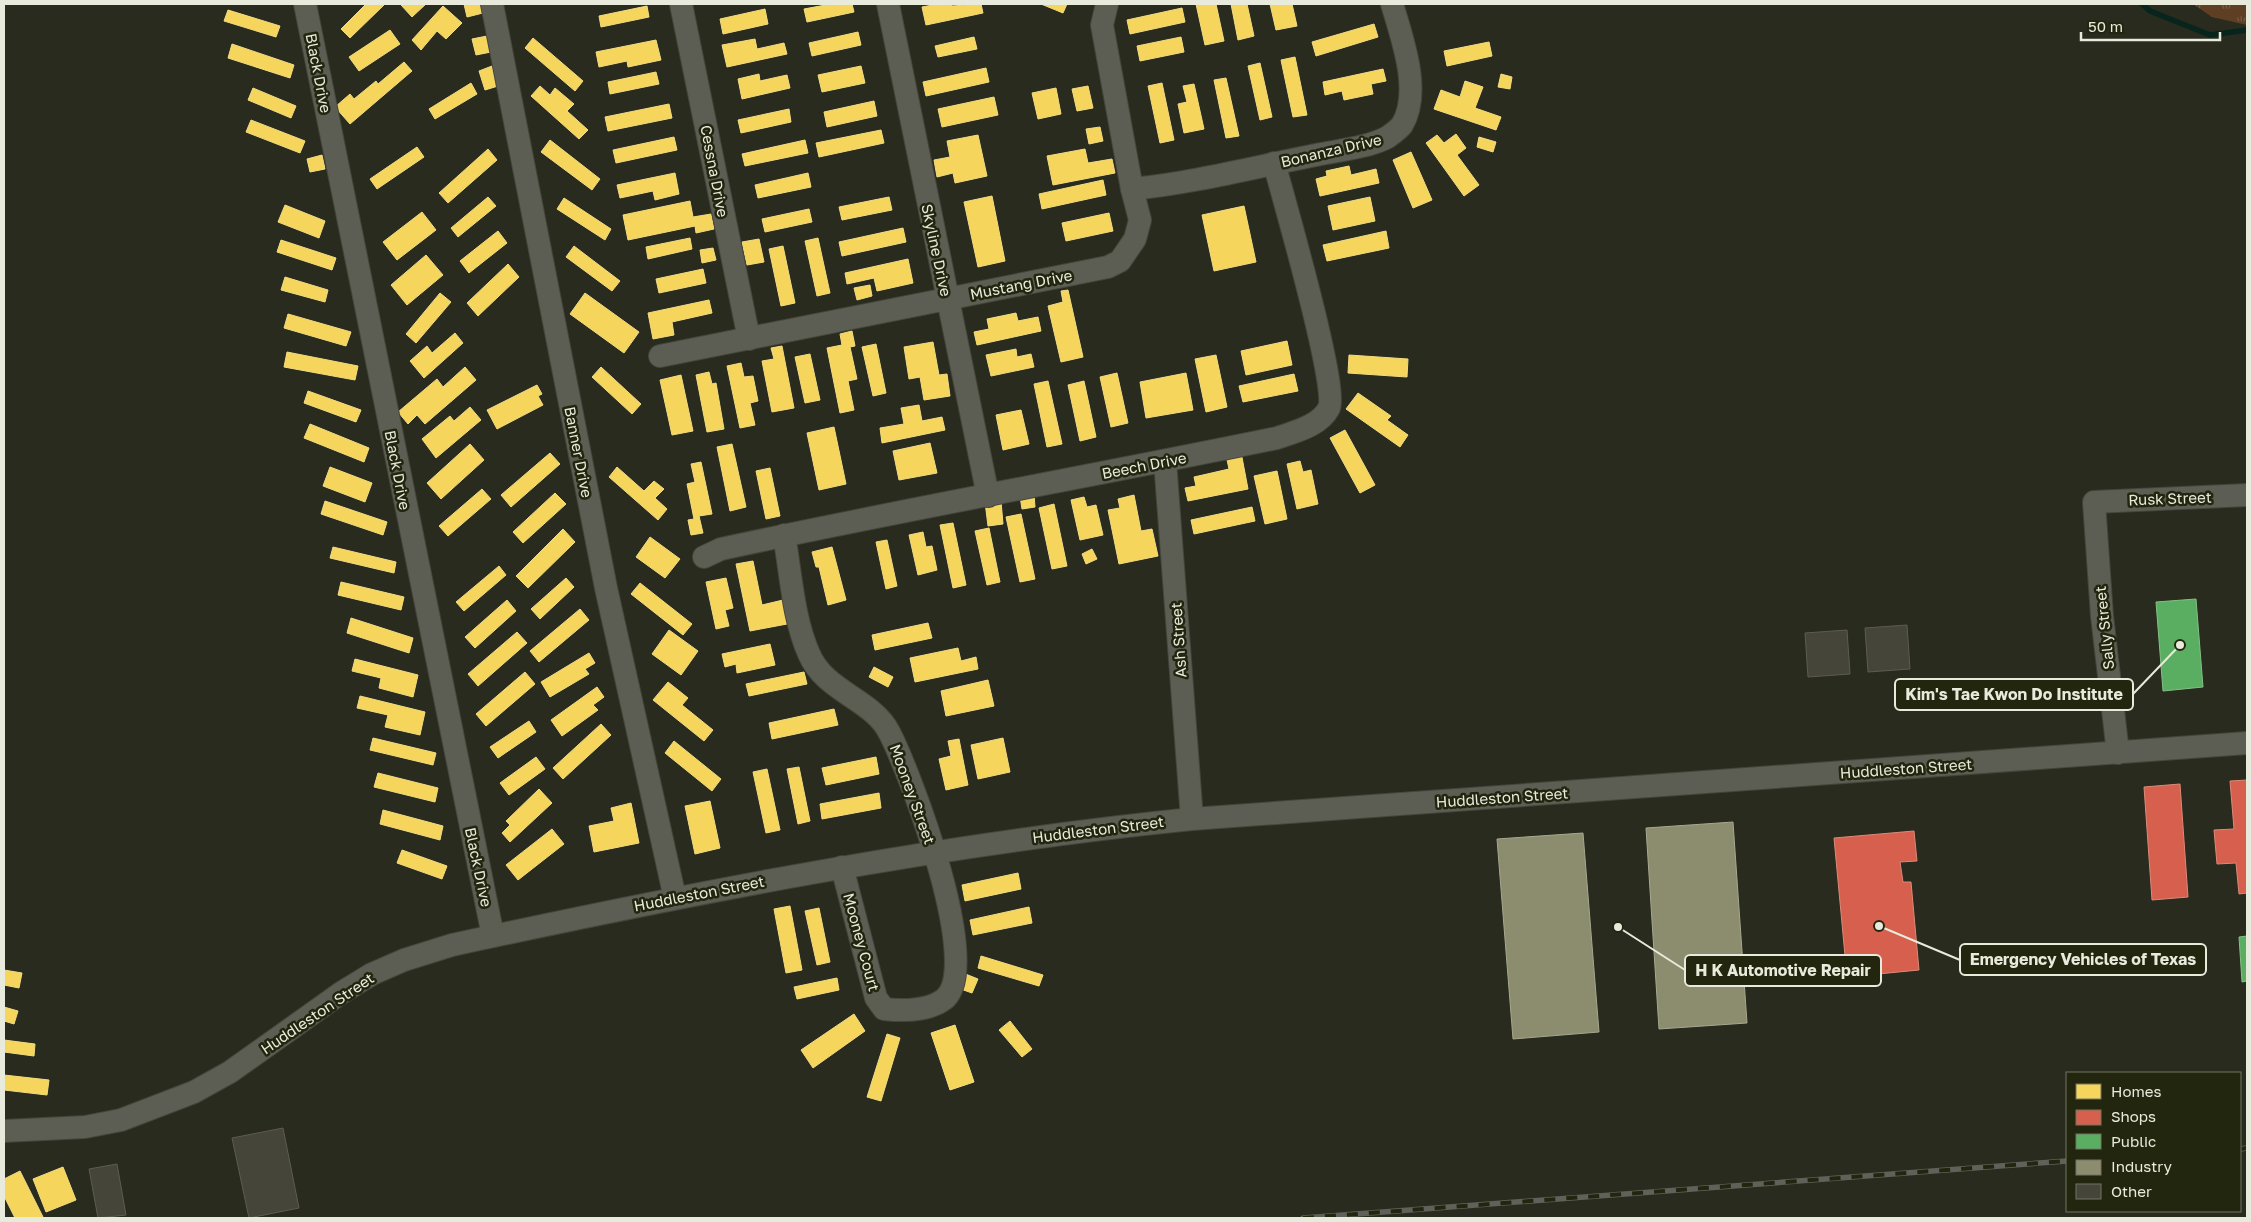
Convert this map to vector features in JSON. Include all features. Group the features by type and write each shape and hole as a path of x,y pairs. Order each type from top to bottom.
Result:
{"street":[{"name":"Black Drive","path":"305,4 493,936"},
{"name":"Banner Drive","path":"492,4 606,588 675,898"},
{"name":"Cessna Drive","path":"681,4 749,339"},
{"name":"Skyline Drive","path":"888,4 988,496"},
{"name":"Mustang Drive","path":"660,356 1108,267 1120,261 1135,239 1140,220 1132,189 1102,25 1107,4"},
{"name":"Bonanza Drive","path":"1132,189 1160,186 1352,148 1387,138 1401,127 1409,110 1410,87 1407,58 1392,4"},
{"name":"Beech Drive","path":"704,557 721,549 858,519 988,496 1277,438 1304,428 1323,416 1330,407 1331,397 1325,356 1274,163"},
{"name":"Ash Street","path":"1165,461 1192,818"},
{"name":"Rusk Street","path":"2094,502 2247,495"},
{"name":"Sally Street","path":"2094,502 2102,616 2118,753"},
{"name":"Mooney Street","path":"784,535 802,633 809,654 819,671 840,691 869,710 888,729 899,753 934,852"},
{"name":"Huddleston Street","path":"4,1131 85,1126 121,1120 194,1092 230,1072 341,993 372,974 433,950 675,898 842,867 1090,829 1192,818 2247,744"},
{"name":"Mooney Court","path":"842,867 876,998 884,1009 910,1009 928,1006 944,1000 953,986 956,965 952,916 934,852"}],"green space":[{"path":"2193,4 2247,4 2247,25 2212,17"}],"building: Homes":[{"path":"366,4 385,4 350,38 341,29"},
{"path":"426,4 412,17 401,5"},
{"path":"464,4 481,4 483,13 467,17"},
{"path":"831,4 852,4 854,12 807,22 804,9"},
{"path":"951,4 952,6 981,4 983,13 926,25 922,7"},
{"path":"1041,4 1067,4 1063,13"},
{"path":"1196,4 1216,4 1224,41 1205,45"},
{"path":"1231,4 1247,4 1254,36 1238,40"},
{"path":"1270,4 1292,4 1297,26 1276,30"},
{"path":"443,6 462,23 446,39 437,31 421,50 412,40"},
{"path":"647,6 649,17 601,27 599,16"},
{"path":"1182,8 1185,22 1130,34 1127,20"},
{"path":"765,9 768,24 723,34 720,19"},
{"path":"228,10 280,26 276,37 224,21"},
{"path":"1374,24 1378,37 1316,56 1312,42"},
{"path":"390,30 400,44 359,71 349,57"},
{"path":"858,32 861,45 812,56 809,43"},
{"path":"487,36 491,52 476,55 472,39"},
{"path":"974,37 977,49 938,57 935,46"},
{"path":"1181,37 1184,52 1140,61 1137,46"},
{"path":"533,38 583,81 575,91 525,48"},
{"path":"755,39 757,49 784,43 787,54 727,67 722,45"},
{"path":"656,40 661,60 628,67 627,61 599,67 596,52"},
{"path":"1489,42 1492,56 1447,66 1444,51"},
{"path":"232,44 294,65 290,78 228,58"},
{"path":"1295,57 1307,115 1293,117 1281,60"},
{"path":"404,62 412,71 350,124 335,107 350,94 354,99 376,81 378,84"},
{"path":"1260,63 1272,117 1260,120 1248,66"},
{"path":"492,66 498,86 485,90 479,71"},
{"path":"861,66 865,83 822,92 818,75"},
{"path":"986,68 989,82 926,96 923,82"},
{"path":"1383,69 1386,81 1371,84 1373,94 1344,100 1342,91 1325,95 1323,82"},
{"path":"656,72 659,84 610,94 608,82"},
{"path":"759,74 760,81 787,75 790,88 742,99 738,79"},
{"path":"1501,74 1512,77 1510,89 1498,87"},
{"path":"1226,78 1239,136 1226,138 1214,80"},
{"path":"1465,81 1483,87 1475,108 1501,117 1496,130 1434,109 1441,90 1460,97"},
{"path":"471,83 477,94 435,119 429,109"},
{"path":"1162,83 1174,140 1160,143 1148,86"},
{"path":"1194,84 1204,129 1184,133 1178,104 1187,102 1183,86"},
{"path":"540,86 550,95 555,88 574,104 567,111 588,130 579,139 531,96"},
{"path":"1088,86 1093,108 1077,111 1072,89"},
{"path":"253,88 296,106 291,118 248,100"},
{"path":"1056,88 1061,114 1038,119 1032,93"},
{"path":"994,97 998,115 942,127 938,109"},
{"path":"874,101 877,116 827,127 824,112"},
{"path":"669,104 672,118 608,131 605,117"},
{"path":"789,109 791,122 741,133 738,120"},
{"path":"251,120 305,141 300,153 246,132"},
{"path":"1100,127 1103,141 1089,144 1086,129"},
{"path":"881,130 884,143 819,157 816,143"},
{"path":"1456,134 1466,148 1457,155 1479,185 1464,196 1426,143 1437,135 1444,143"},
{"path":"978,135 987,176 955,183 953,173 937,177 934,160 950,157 947,141"},
{"path":"674,137 677,150 616,163 613,150"},
{"path":"1479,137 1496,142 1493,152 1477,147"},
{"path":"550,140 600,179 592,190 541,152"},
{"path":"805,140 808,153 745,166 742,154"},
{"path":"417,147 424,157 377,189 370,179"},
{"path":"488,149 497,160 448,203 439,193"},
{"path":"1085,149 1088,163 1112,159 1115,173 1053,185 1047,156"},
{"path":"1411,152 1432,200 1413,208 1393,160"},
{"path":"322,155 325,169 310,172 307,159"},
{"path":"1349,166 1351,175 1376,169 1379,183 1320,196 1316,179 1327,176 1326,171"},
{"path":"675,173 679,194 655,200 653,191 620,198 617,185"},
{"path":"808,173 811,187 758,198 755,185"},
{"path":"1103,180 1106,195 1042,209 1039,194"},
{"path":"992,196 1005,261 978,267 964,202"},
{"path":"488,197 496,206 458,237 451,228"},
{"path":"889,197 892,210 842,220 839,207"},
{"path":"1370,197 1375,221 1333,230 1328,206"},
{"path":"564,198 611,229 605,240 557,209"},
{"path":"690,201 693,217 711,214 714,229 696,233 695,226 628,240 623,215"},
{"path":"285,205 325,221 319,238 278,222"},
{"path":"1244,206 1256,262 1214,271 1202,215"},
{"path":"809,209 812,222 765,232 762,219"},
{"path":"422,212 436,230 397,260 383,242"},
{"path":"1109,213 1113,231 1066,241 1062,223"},
{"path":"903,228 906,242 842,256 839,242"},
{"path":"498,231 507,243 469,273 460,261"},
{"path":"1386,231 1389,248 1327,261 1323,245"},
{"path":"690,238 692,249 648,259 646,247"},
{"path":"818,238 830,293 817,296 805,241"},
{"path":"759,239 764,262 747,265 742,242"},
{"path":"281,240 336,258 332,270 277,252"},
{"path":"574,246 620,281 612,291 566,257"},
{"path":"783,246 795,303 781,306 769,249"},
{"path":"713,248 716,260 702,263 700,250"},
{"path":"426,255 443,275 407,305 391,285"},
{"path":"908,259 913,283 877,291 874,278 847,284 845,273"},
{"path":"508,264 519,277 478,316 467,303"},
{"path":"703,269 706,283 659,293 656,279"},
{"path":"285,277 328,290 325,302 281,290"},
{"path":"870,285 872,296 857,300 854,288"},
{"path":"1068,290 1083,357 1061,362 1048,306 1063,302 1061,291"},
{"path":"440,293 451,302 416,343 406,334"},
{"path":"585,293 639,332 624,353 570,314"},
{"path":"709,300 712,313 672,322 674,335 653,339 648,313"},
{"path":"1016,313 1018,321 1038,317 1041,331 977,345 974,332 989,329 987,319"},
{"path":"288,314 351,332 346,346 284,328"},
{"path":"852,331 855,346 850,347 857,379 848,381 854,410 840,413 827,348 842,345 840,334"},
{"path":"455,333 463,343 424,378 410,361 427,346 432,353"},
{"path":"1287,341 1292,365 1246,375 1241,351"},
{"path":"933,342 939,375 947,374 950,396 924,400 920,377 909,379 904,347"},
{"path":"876,344 886,393 873,396 862,347"},
{"path":"782,346 794,408 772,412 762,361 774,359 771,348"},
{"path":"1016,349 1017,357 1031,354 1034,367 991,376 986,355"},
{"path":"287,352 358,366 355,380 284,367"},
{"path":"810,354 820,400 805,403 795,357"},
{"path":"1216,355 1227,407 1206,412 1195,359"},
{"path":"1349,355 1408,359 1407,377 1348,373"},
{"path":"741,363 744,377 753,376 758,401 750,403 755,425 740,428 727,366"},
{"path":"465,367 476,380 425,424 417,415 408,424 398,412 437,379 443,387"},
{"path":"601,367 641,404 632,414 592,377"},
{"path":"709,372 712,384 716,383 724,429 707,432 696,375"},
{"path":"1117,373 1128,423 1111,427 1100,377"},
{"path":"1186,373 1193,410 1146,418 1140,382"},
{"path":"1294,374 1298,391 1243,402 1239,386"},
{"path":"681,375 693,431 672,435 660,380"},
{"path":"1048,381 1062,444 1047,447 1034,384"},
{"path":"1084,381 1096,437 1080,441 1068,385"},
{"path":"537,385 542,394 538,396 543,405 497,429 487,410"},
{"path":"308,391 361,410 356,422 304,403"},
{"path":"1358,393 1391,416 1387,420 1408,435 1400,447 1346,409"},
{"path":"919,405 922,421 942,417 945,430 882,443 880,428 904,424 901,408"},
{"path":"470,407 481,420 436,458 422,439 450,416 454,421"},
{"path":"1021,410 1029,444 1003,450 996,415"},
{"path":"310,424 369,448 364,462 304,438"},
{"path":"834,427 846,484 819,490 807,433"},
{"path":"1345,430 1375,485 1360,493 1330,438"},
{"path":"930,443 937,473 899,480 893,451"},
{"path":"470,444 484,460 441,499 427,483"},
{"path":"732,444 746,507 730,511 717,447"},
{"path":"1241,452 1248,489 1188,501 1185,488 1196,486 1194,477 1229,469 1226,455"},
{"path":"550,453 560,464 511,507 501,495"},
{"path":"1300,461 1303,472 1311,470 1318,504 1297,509 1287,464"},
{"path":"701,462 712,514 699,516 703,533 691,535 688,520 694,519 687,484 695,482 691,464"},
{"path":"330,467 372,483 365,502 323,486"},
{"path":"617,467 644,491 654,481 664,489 655,498 667,509 658,520 609,477"},
{"path":"770,468 780,516 766,519 756,471"},
{"path":"1277,471 1287,519 1265,524 1254,476"},
{"path":"482,489 491,499 448,536 439,526"},
{"path":"555,493 566,504 523,543 513,532"},
{"path":"1034,494 1035,507 1022,509 1020,496"},
{"path":"1134,495 1141,531 1152,529 1158,556 1119,564 1108,510 1120,508 1118,499"},
{"path":"1084,497 1087,507 1096,505 1103,535 1080,540 1071,500"},
{"path":"325,501 387,522 383,535 321,514"},
{"path":"1001,501 1003,524 988,526 985,502"},
{"path":"1054,504 1067,566 1052,569 1039,508"},
{"path":"1252,507 1255,521 1194,534 1191,520"},
{"path":"1021,514 1035,579 1020,582 1006,517"},
{"path":"953,523 966,585 953,588 940,525"},
{"path":"989,528 1000,582 987,585 975,531"},
{"path":"563,529 575,542 528,588 516,576"},
{"path":"923,532 926,547 932,546 937,570 918,575 909,535"},
{"path":"650,537 680,559 665,578 636,557"},
{"path":"887,540 897,586 886,589 876,542"},
{"path":"333,547 396,562 394,573 330,558"},
{"path":"832,547 846,600 828,605 819,567 816,567 812,552"},
{"path":"1092,549 1097,559 1086,564 1082,554"},
{"path":"753,561 762,605 783,600 787,624 750,631 736,564"},
{"path":"499,566 506,575 464,611 456,602"},
{"path":"566,578 574,587 540,619 531,609"},
{"path":"726,578 733,608 725,610 729,626 716,629 706,582"},
{"path":"341,582 404,597 401,610 338,595"},
{"path":"640,583 692,624 683,635 631,594"},
{"path":"507,600 516,611 475,648 465,637"},
{"path":"580,609 589,620 539,662 530,651"},
{"path":"351,618 413,638 409,653 347,633"},
{"path":"928,623 932,638 875,650 872,635"},
{"path":"669,630 698,651 681,675 652,654"},
{"path":"517,632 527,643 478,686 468,674"},
{"path":"770,644 775,665 737,673 736,664 725,667 722,654"},
{"path":"958,648 961,661 976,657 978,669 915,682 910,658"},
{"path":"589,653 595,663 585,669 589,674 550,697 541,682"},
{"path":"355,659 418,675 413,697 379,688 381,678 352,671"},
{"path":"874,667 893,677 888,687 869,677"},
{"path":"525,672 535,684 486,726 476,714"},
{"path":"804,672 807,684 749,696 746,684"},
{"path":"988,680 994,706 946,716 941,691"},
{"path":"668,682 688,698 682,705 713,730 704,741 653,700"},
{"path":"597,687 604,697 593,705 598,710 562,736 551,720"},
{"path":"360,696 425,712 420,735 385,727 388,715 357,708"},
{"path":"834,709 838,725 772,739 769,723"},
{"path":"529,721 536,732 498,758 490,747"},
{"path":"601,724 611,735 563,779 553,768"},
{"path":"373,738 436,753 433,765 370,750"},
{"path":"1003,738 1010,772 978,779 971,745"},
{"path":"959,739 968,785 946,790 939,759 951,756 948,741"},
{"path":"674,741 721,779 712,791 665,753"},
{"path":"536,757 545,769 509,795 500,783"},
{"path":"876,757 879,774 826,785 822,768"},
{"path":"799,767 810,821 798,824 787,769"},
{"path":"767,769 780,830 766,833 753,772"},
{"path":"378,773 438,788 435,802 374,787"},
{"path":"539,789 552,803 510,842 502,833 510,825 506,821"},
{"path":"879,793 881,808 822,819 820,804"},
{"path":"710,801 720,848 695,854 685,806"},
{"path":"631,803 639,843 594,852 589,826 614,821 611,808"},
{"path":"383,810 443,826 440,840 380,824"},
{"path":"552,829 564,844 518,880 506,865"},
{"path":"402,850 447,866 442,879 397,863"},
{"path":"1018,873 1021,889 965,901 962,885"},
{"path":"790,906 802,970 786,973 774,909"},
{"path":"1029,907 1032,923 973,935 970,920"},
{"path":"819,908 830,962 817,965 805,911"},
{"path":"981,956 1043,975 1039,986 978,968"},
{"path":"4,970 22,973 19,988 4,985"},
{"path":"963,973 978,979 972,993 958,988"},
{"path":"837,978 839,990 797,999 794,987"},
{"path":"4,1007 18,1011 14,1024 4,1021"},
{"path":"854,1014 865,1031 813,1068 801,1050"},
{"path":"1010,1021 1032,1049 1022,1057 999,1030"},
{"path":"955,1025 974,1082 950,1090 931,1033"},
{"path":"887,1034 900,1038 881,1101 867,1097"},
{"path":"4,1040 35,1044 34,1056 4,1052"},
{"path":"4,1075 49,1080 47,1095 4,1090"},
{"path":"63,1167 76,1200 46,1212 33,1179"},
{"path":"20,1171 43,1217 15,1218 4,1196 4,1179"}],"building: Shops":[{"path":"2247,780 2247,893 2239,894 2236,863 2217,864 2214,830 2234,829 2230,781"},
{"path":"2180,784 2188,897 2152,900 2144,787"},
{"path":"1914,831 1917,861 1900,862 1903,882 1911,882 1919,970 1847,977 1834,838"}],"building: Public":[{"path":"2196,599 2203,687 2163,691 2156,602"},
{"path":"2247,936 2247,981 2242,982 2239,937"}],"building: Industry":[{"path":"1733,822 1747,1023 1659,1029 1646,828"},
{"path":"1583,833 1599,1032 1513,1039 1497,839"}],"building: Other":[{"path":"1907,625 1910,669 1868,672 1865,628"},
{"path":"1847,630 1850,674 1808,677 1805,633"},
{"path":"283,1128 299,1208 249,1218 232,1138"},
{"path":"117,1164 126,1215 98,1218 89,1169"}],"waterway":[{"path":"2142,4 2150,11 2210,35 2247,30"}],"railway":[{"path":"2241,1149 2247,1148"},
{"path":"1303,1218 2066,1161"}],"place":[{"name":"Kim's Tae Kwon Do Institute","path":"2180,645"},
{"name":"Emergency Vehicles of Texas","path":"1879,926"},
{"name":"H K Automotive Repair","path":"1618,927"}]}
